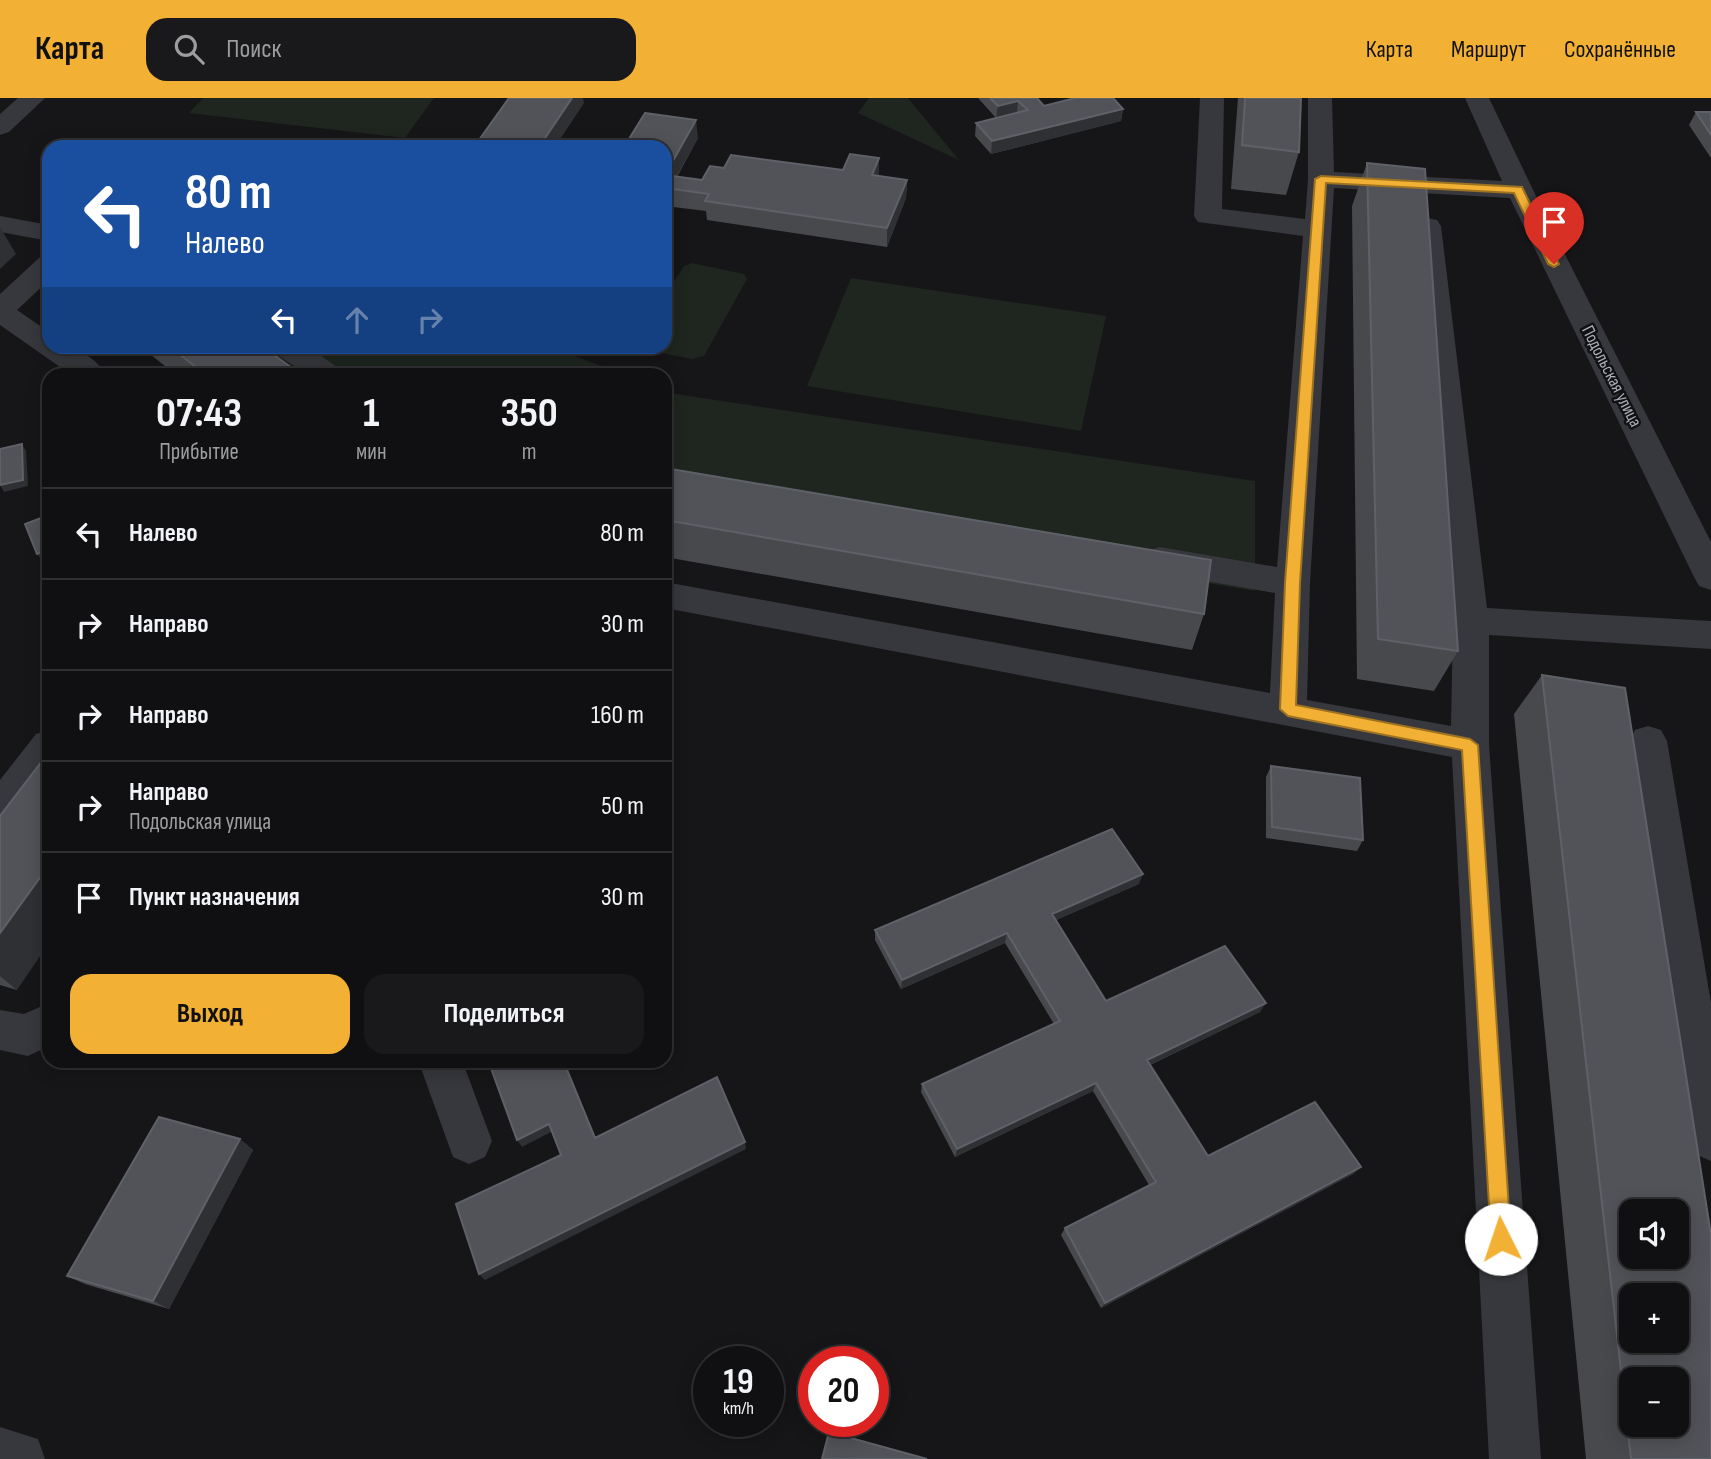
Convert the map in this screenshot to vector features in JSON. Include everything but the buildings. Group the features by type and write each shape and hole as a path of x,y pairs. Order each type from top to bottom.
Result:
{"street":[{"path":"0,127 33,98"},
{"path":"1212,98 1208,216 1317,229"},
{"path":"1288,709 1293,583 1321,179 1320,98"},
{"name":"Подольская улица","path":"1477,98 1518,190 1711,577"},
{"path":"1321,179 1518,190"},
{"path":"0,224 42,232"},
{"path":"1426,224 1471,621 1470,745 1515,1459"},
{"path":"42,271 0,310 42,340"},
{"path":"61,354 81,368"},
{"path":"297,354 317,368"},
{"path":"1129,554 1293,583"},
{"path":"672,596 1470,745"},
{"path":"1471,621 1711,635"},
{"path":"1648,741 1711,1138"},
{"path":"0,809 42,754"},
{"path":"0,1030 28,1035 42,1027"},
{"path":"443,1068 469,1142"}],"shaded area":[{"path":"203,98 434,98 405,138 189,113"},
{"path":"869,98 908,98 959,160 858,113"},
{"path":"692,263 744,274 747,279 704,356 693,359 666,354 672,354 672,285 684,266"},
{"path":"851,278 1106,316 1081,431 807,386"},
{"path":"252,354 568,354 607,368 273,368"},
{"path":"672,393 1255,481 1255,591 672,494"}],"route":[{"path":"1501,1239 1470,745 1288,709 1293,583 1321,179 1518,190 1554,264"}]}
